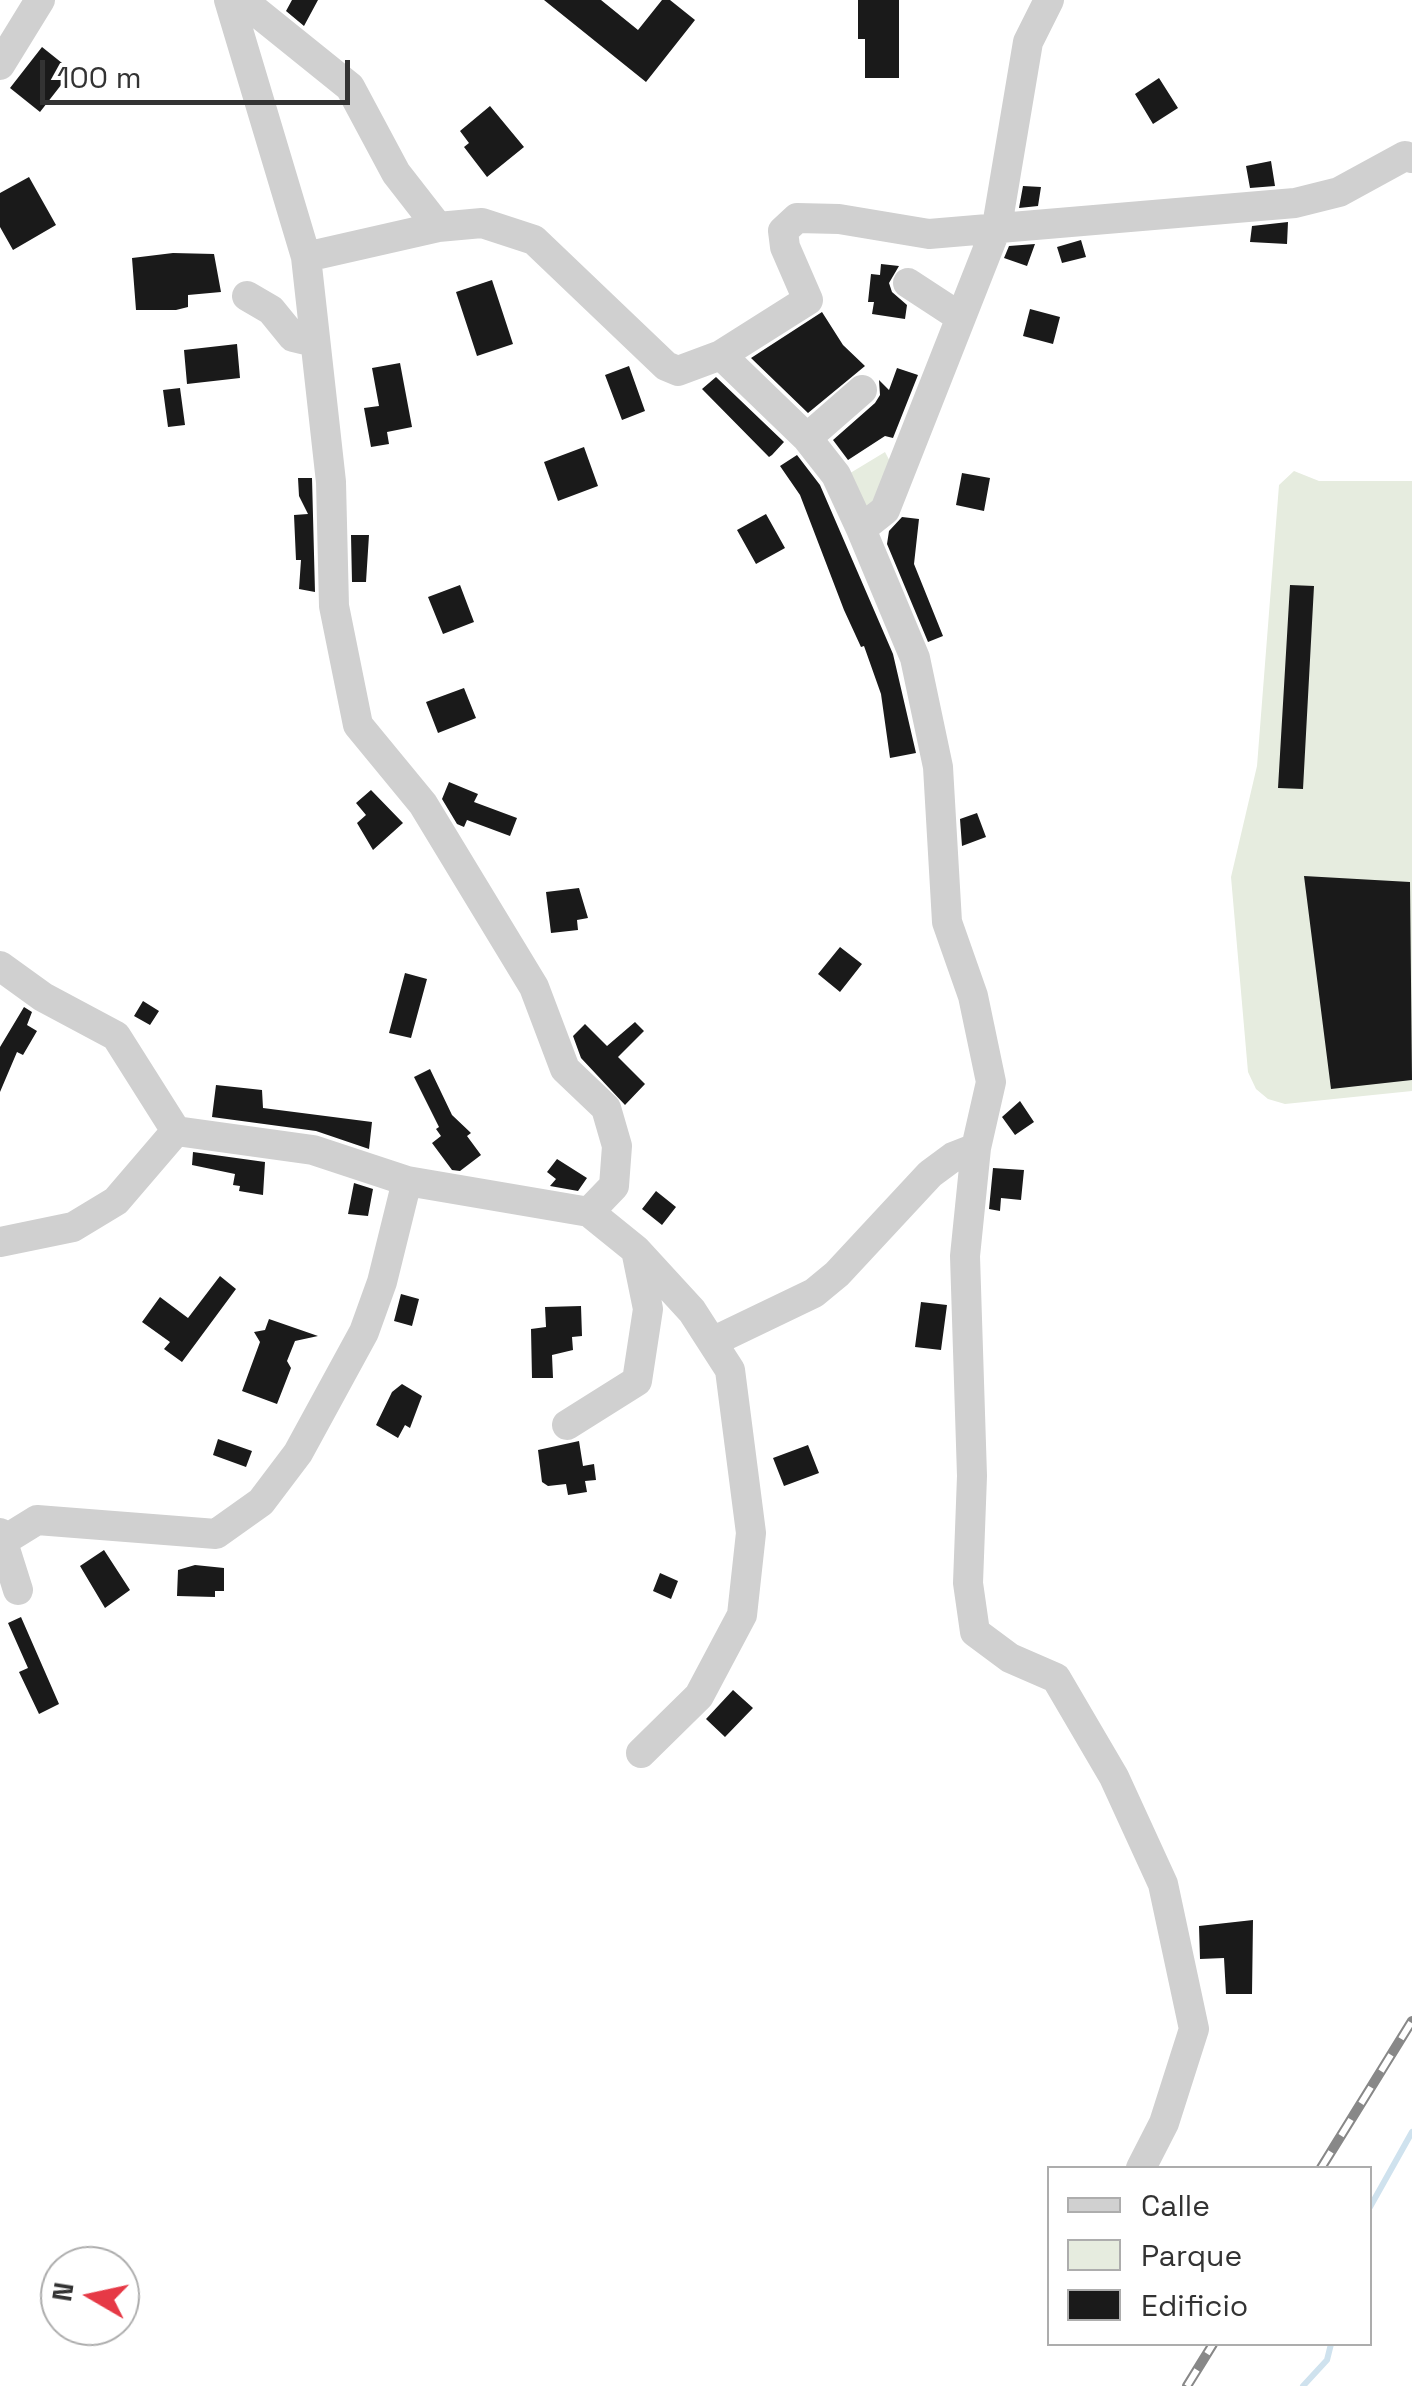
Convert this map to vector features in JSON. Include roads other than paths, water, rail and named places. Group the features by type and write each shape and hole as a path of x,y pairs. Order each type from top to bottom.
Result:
{"street":[{"path":"0,65 40,0"},
{"path":"229,0 306,257 332,482 334,606 358,726 423,804 534,986 565,1069 606,1108 617,1146 614,1186 590,1212"},
{"path":"242,0 350,87 396,172 438,227"},
{"path":"861,529 885,510 997,226 1028,42 1048,0"},
{"path":"306,257 438,227 482,223 534,240 666,366 678,372 721,355 808,300 784,247 783,231 797,218 839,219 929,234 1295,203 1340,192 1405,156 1412,158"},
{"path":"908,283 960,317"},
{"path":"247,296 271,310 292,337 314,342"},
{"path":"721,355 807,438 836,475 915,658 938,767 947,922 973,996 991,1082 976,1148 965,1256 972,1476 968,1583 975,1632 1010,1658 1056,1678 1114,1777 1162,1884 1194,2029 1164,2123 1142,2166"},
{"path":"807,438 862,390"},
{"path":"0,966 43,997 116,1036 176,1130 313,1150 407,1181 590,1212 636,1250 692,1311 730,1370 751,1533 742,1615 699,1696 642,1753"},
{"path":"0,1242 73,1227 116,1201 176,1130"},
{"path":"712,1342 814,1293 837,1274 930,1174 953,1157 976,1148"},
{"path":"18,1590 1,1537 37,1520 216,1534 261,1502 298,1453 364,1332 382,1282 407,1181"},
{"path":"566,1425 637,1381 648,1308 636,1250"}],"waterway":[{"path":"1372,2203 1412,2132"},
{"path":"1303,2386 1327,2360 1330,2346"}],"railway":[{"path":"1322,2166 1412,2021"},
{"path":"1187,2386 1212,2346"}]}
